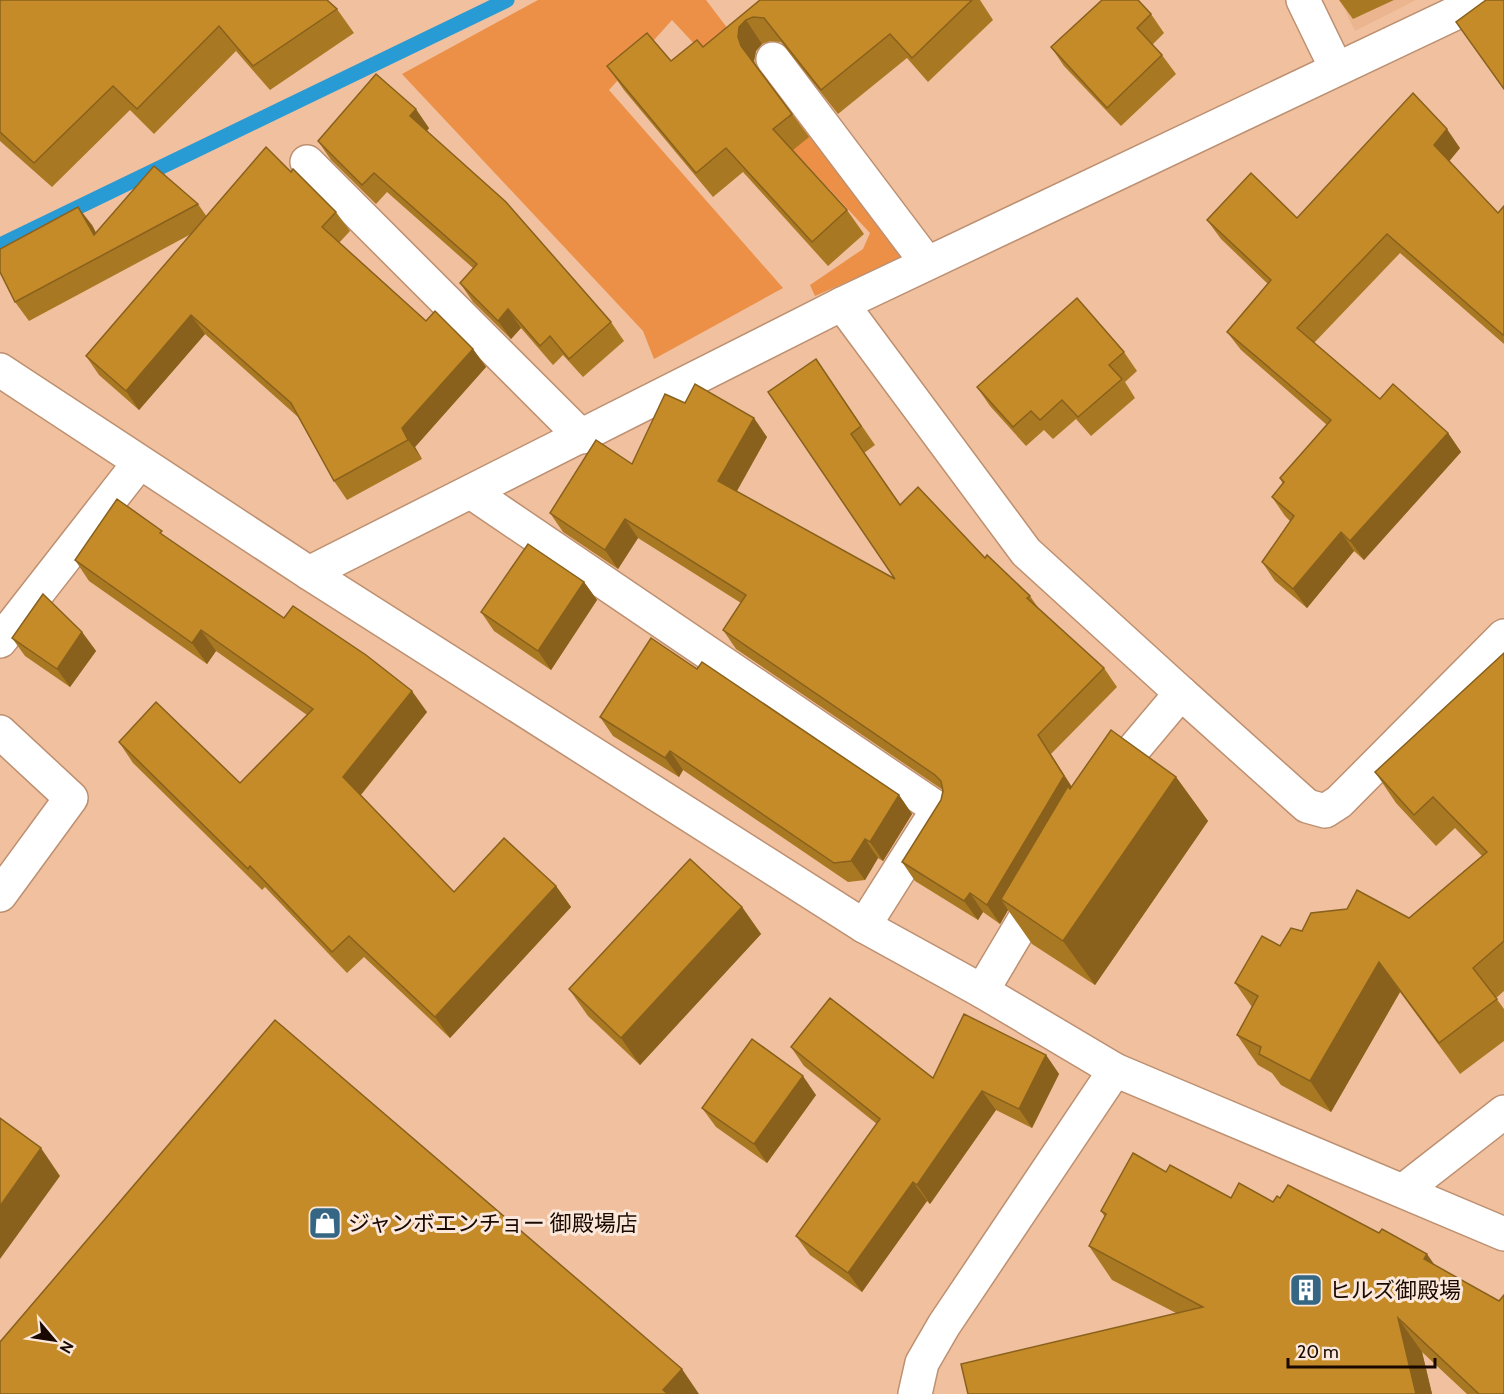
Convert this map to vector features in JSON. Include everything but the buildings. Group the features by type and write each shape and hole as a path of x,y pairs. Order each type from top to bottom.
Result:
{"street":[{"path":"1303,0 1336,68"},
{"path":"309,573 842,304 1483,0"},
{"path":"773,59 927,263"},
{"path":"307,162 582,437"},
{"path":"842,304 1026,552 1307,806 1324,812 1339,802 1504,636"},
{"path":"0,370 309,573 864,927 982,991 1115,1070 1504,1234"},
{"path":"0,640 139,463"},
{"path":"471,492 938,809 864,927"},
{"path":"1090,810 1114,770 1181,693"},
{"path":"0,732 71,798 0,895"},
{"path":"982,991 1060,860"},
{"path":"915,1394 922,1363 944,1324 1115,1070"},
{"path":"1404,1190 1504,1112"}],"shaded area":[{"path":"538,0 706,0 902,258 815,296 810,285 863,249 870,233 672,20 609,90 783,288 654,359 643,331 402,74"},
{"path":"1340,0 1416,0 1355,31"}],"waterway":[{"path":"0,245 507,0"}],"place":[{"name":"ジャンボエンチョー 御殿場店","path":"325,1223"},
{"name":"ヒルズ御殿場","path":"1306,1290"}]}
